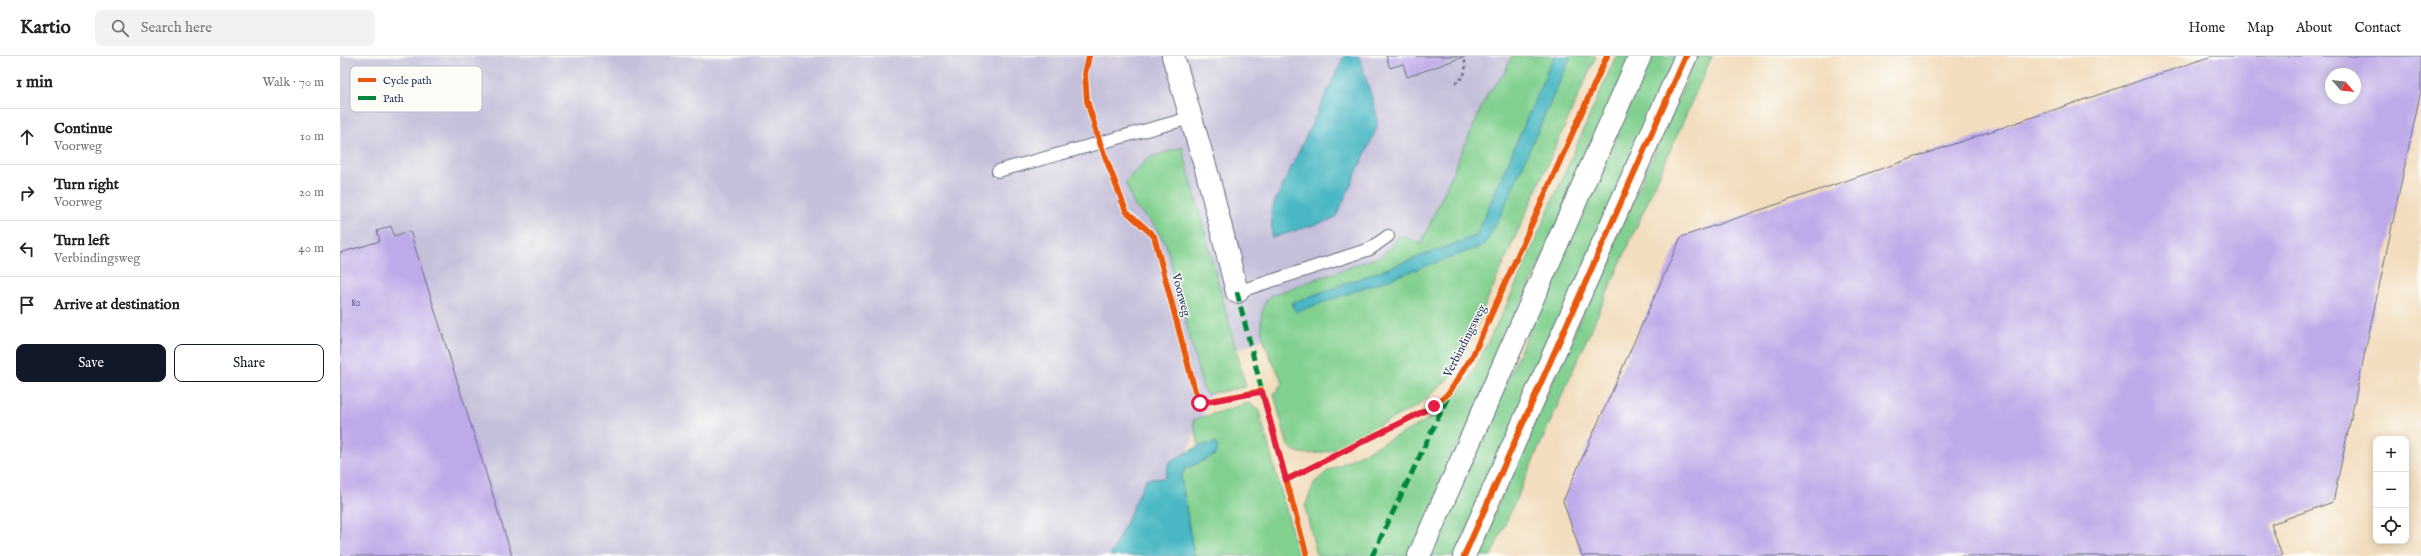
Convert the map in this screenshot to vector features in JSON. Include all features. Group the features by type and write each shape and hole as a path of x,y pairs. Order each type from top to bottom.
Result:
{"street":[{"path":"1173,56 1208,176 1237,292"},
{"path":"1419,556 1640,56"},
{"path":"1464,556 1686,56"}],"lane":[{"path":"998,171 1190,118"},
{"path":"1237,292 1370,249 1388,236"}],"path":[{"path":"1455,83 1461,80 1467,68 1464,57"}],"shaded area":[{"path":"340,56 1577,56 1488,255 1228,353 1145,556 340,556"}],"green space":[{"path":"1512,56 1554,56 1476,236 1292,303 1296,311 1480,247 1486,243 1502,212 1571,56 1596,56 1461,359 1448,379 1419,405 1329,451 1307,454 1297,452 1288,446 1274,394 1283,382 1267,350 1261,328 1261,317 1269,296 1381,256 1400,235 1421,244 1487,95 1505,72"},
{"path":"1616,56 1632,56 1410,556 1317,556 1305,507 1314,483 1328,471 1422,423 1446,406 1469,379 1509,300"},
{"path":"1651,56 1677,56 1456,556 1429,556"},
{"path":"1697,56 1712,56 1491,556 1475,556"},
{"path":"1182,147 1246,387 1207,394 1203,390 1166,244 1153,224 1135,207 1125,182 1148,158"},
{"path":"1248,403 1258,408 1299,556 1194,556 1181,477 1185,469 1215,455 1207,444 1199,446 1193,420"}],"water":[{"path":"1344,56 1359,56 1377,115 1377,128 1337,215 1333,219 1272,238 1271,210"},
{"path":"1554,56 1571,56 1502,212 1486,243 1480,247 1296,312 1292,303 1476,236"},
{"path":"1215,443 1218,447 1215,455 1185,469 1181,477 1194,556 1110,556 1146,479 1165,478 1169,462 1199,446"}],"building":[{"path":"1386,56 1466,56 1407,77 1403,64 1390,68"},
{"path":"2212,56 2421,56 2421,90 2333,502 2271,524 2282,556 1582,556 1563,501 1681,237"},
{"path":"391,226 394,236 410,231 512,556 340,556 340,253 380,241 377,231"}],"marked path":[{"path":"1237,292 1262,391"},
{"path":"1372,556 1448,397"}],"cycle path":[{"name":"Voorweg","path":"1089,56 1085,74 1087,101 1100,143 1126,211 1154,236 1195,391 1200,403 1262,391 1307,556"},
{"name":"Verbindingsweg","path":"1286,480 1434,406 1449,393 1473,355 1607,56"},
{"path":"1464,556 1686,56"}],"route":[{"path":"1200,403 1262,392 1286,480 1434,406"}]}
